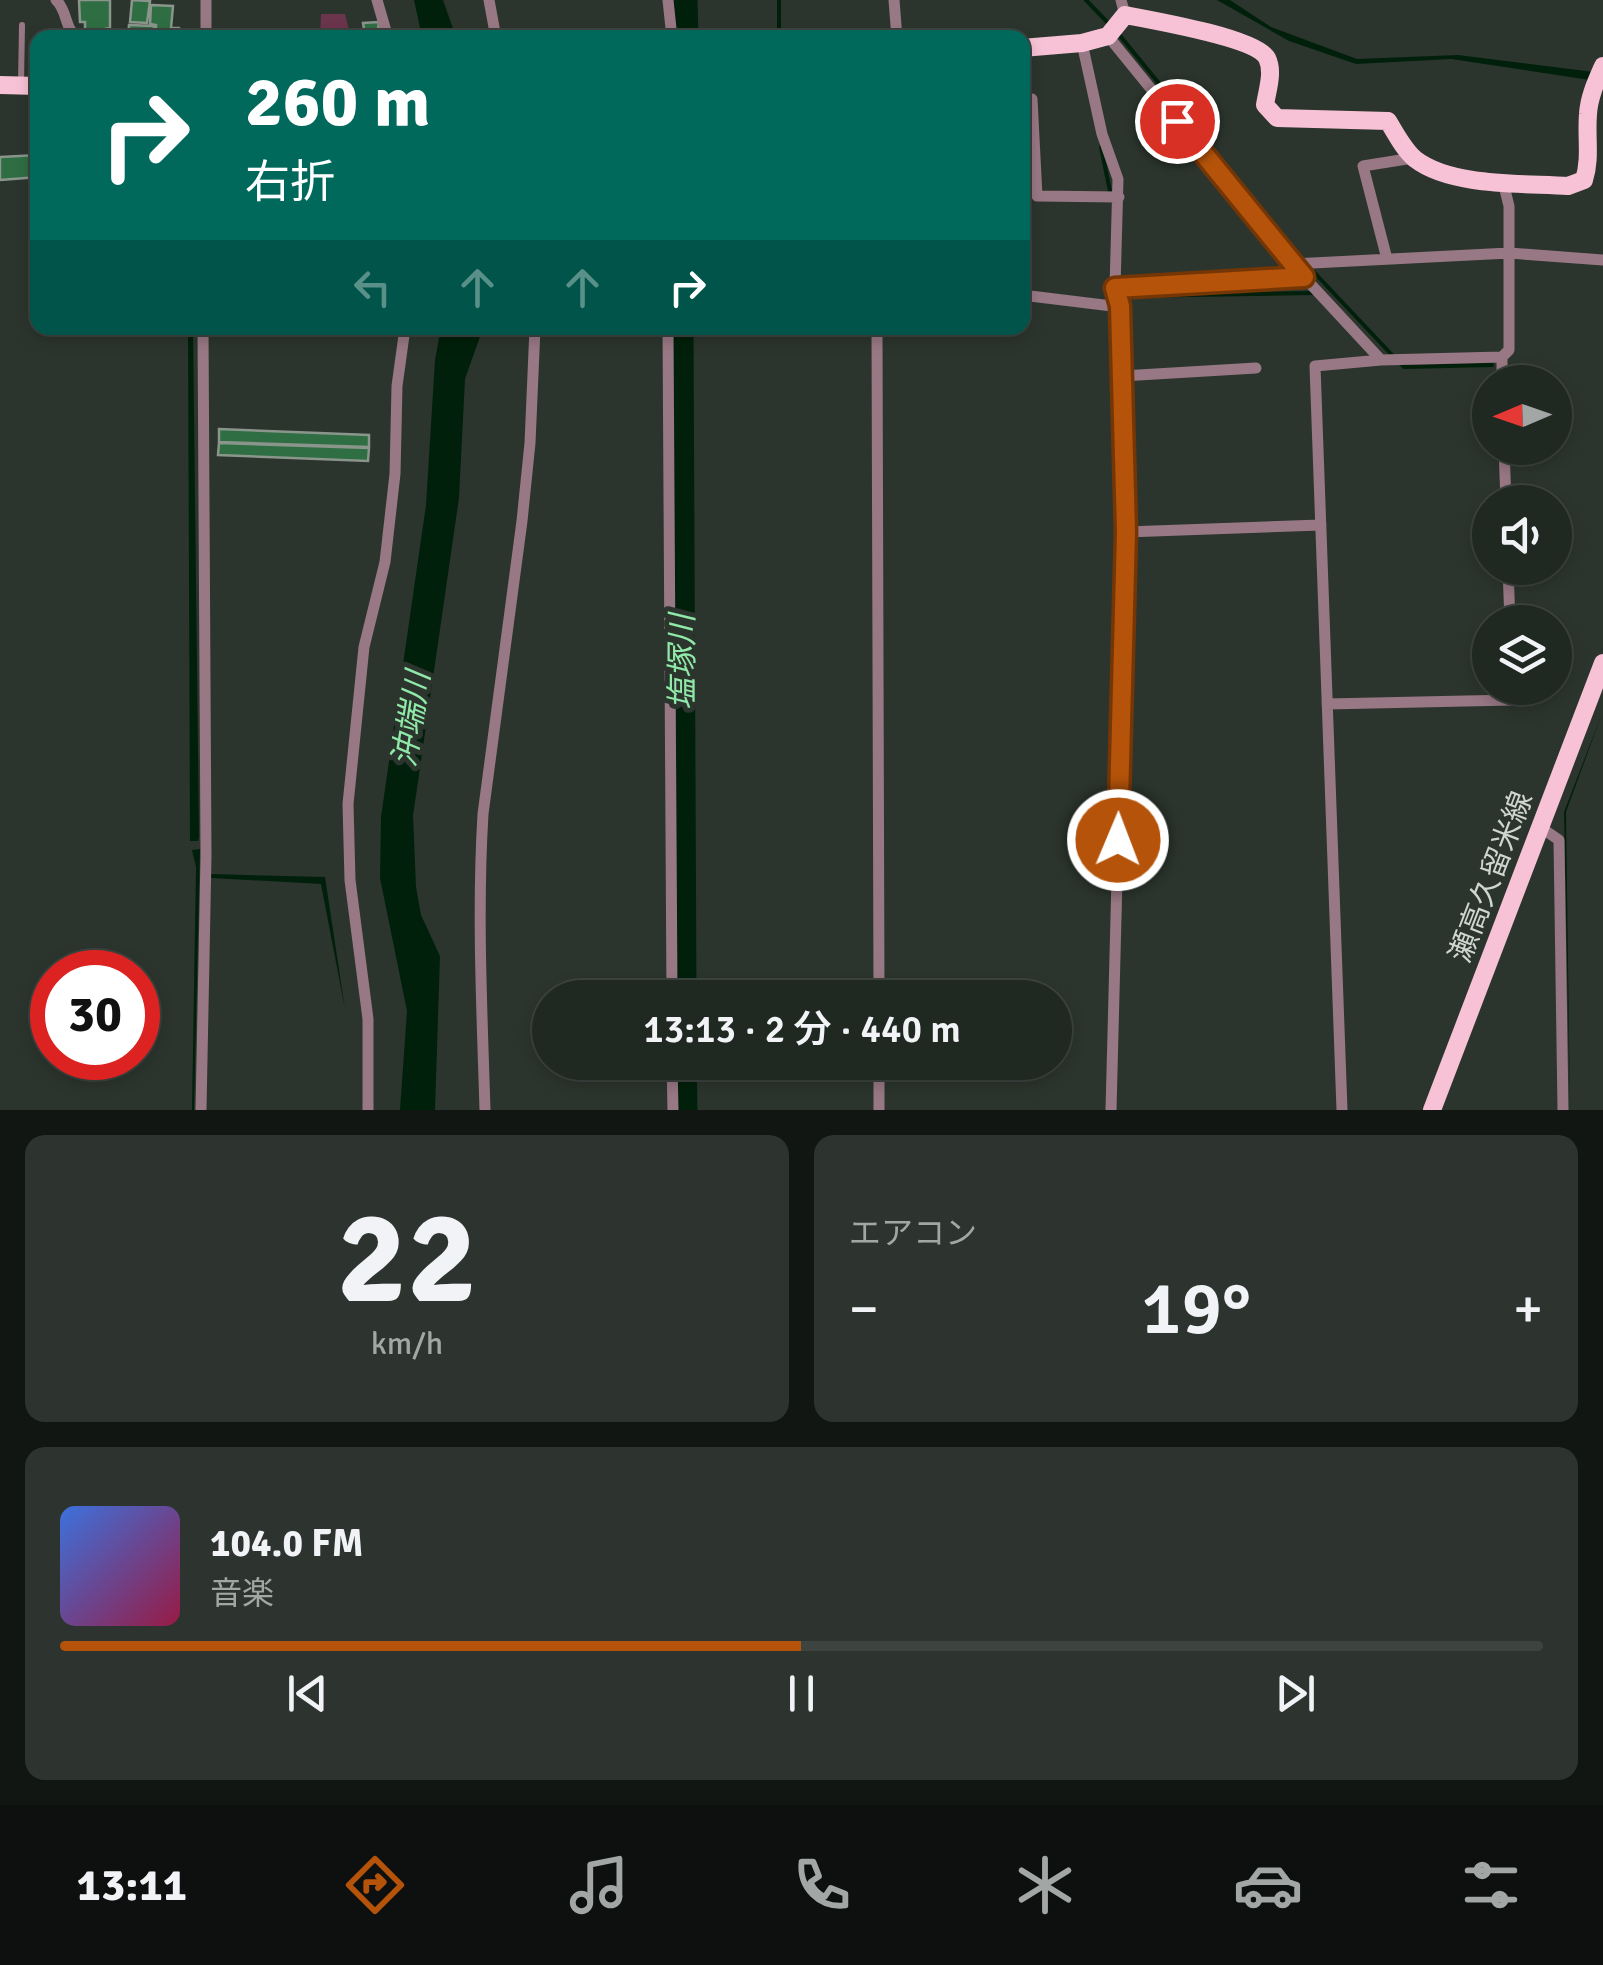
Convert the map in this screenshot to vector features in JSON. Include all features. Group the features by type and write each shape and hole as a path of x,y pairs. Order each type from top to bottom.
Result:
{"main road":[{"path":"1030,47 1082,43 1116,21 1237,40 1262,52 1270,70 1265,105 1277,118 1388,121 1413,158 1429,168 1466,179 1568,186 1584,180 1589,164 1588,114 1592,90 1603,66"},
{"path":"0,85 29,86"},
{"name":"瀬高久留米線","path":"1432,1110 1603,663"}],"street":[{"path":"56,0 70,30"},
{"path":"206,0 206,30"},
{"path":"377,0 386,30"},
{"path":"489,0 495,30"},
{"path":"668,0 671,30"},
{"path":"894,0 896,30"},
{"path":"1116,21 1293,264 1381,360"},
{"path":"1082,43 1102,134 1118,179 1119,197 1115,288 1120,306 1126,532 1111,1110"},
{"path":"1032,98 1037,196 1119,197"},
{"path":"1387,259 1362,166 1413,158"},
{"path":"1342,1110 1315,366 1381,360 1502,358 1510,350 1509,206 1502,182"},
{"path":"1293,264 1509,254 1603,260"},
{"path":"1115,288 1304,277"},
{"path":"1030,297 1120,306"},
{"path":"201,1110 206,856 203,335"},
{"path":"368,1110 368,1019 350,880 348,804 364,647 386,562 403,335"},
{"path":"485,1110 478,920 483,814 530,443 535,335"},
{"path":"668,335 672,980"},
{"path":"877,335 878,980"},
{"path":"1502,358 1502,365"},
{"path":"1122,376 1256,368"},
{"path":"1126,532 1321,525"},
{"path":"1327,704 1472,701"},
{"path":"1540,827 1559,840 1563,1110"},
{"path":"672,1080 672,1110"},
{"path":"879,1080 879,1110"}],"lane":[{"path":"22,24 29,86"}],"shaded area":[{"path":"321,14 345,14 349,30 320,30"}],"water":[{"path":"414,0 443,0 454,30 420,30"},
{"path":"1217,0 1230,0 1271,27 1357,59 1458,55 1594,72 1603,74 1603,91 1590,80 1451,59 1356,64 1289,41"},
{"path":"188,335 193,335 199,837 198,841 190,841"},
{"name":"沖端川","path":"440,335 481,335 465,379 459,498 413,816 421,915 440,956 435,1110 400,1110 407,1011 380,878 381,817 426,505"},
{"path":"1603,711 1566,812 1570,1110 1564,812"},
{"path":"200,849 192,1110 196,867 192,850"},
{"path":"211,874 325,877 345,1009 321,884 211,878"}],"building":[{"path":"79,0 110,0 110,28 85,30 85,22 80,22"},
{"path":"132,0 150,1 147,23 130,22"},
{"path":"151,5 173,6 171,28 179,30 156,30 156,25 150,24"},
{"path":"379,22 378,30 364,30 363,23"},
{"path":"129,25 154,26 154,30 129,30"},
{"path":"30,155 30,178 0,180 0,157"},
{"path":"219,429 369,435 369,447 219,442"},
{"path":"219,443 369,448 368,461 218,455"}],"waterway":[{"name":"塩塚川","path":"685,0 686,30"},
{"path":"779,0 779,30"},
{"path":"1086,0 1110,25"},
{"path":"1117,32 1304,261"},
{"path":"1101,147 1111,196"},
{"path":"1310,268 1393,356"},
{"path":"1122,296 1313,293"},
{"name":"塩塚川","path":"681,335 684,980"},
{"path":"1400,362 1404,367 1472,365"},
{"name":"塩塚川","path":"684,1080 685,1110"}],"route":[{"path":"1118,840 1126,532 1120,306 1115,288 1304,277 1177,121"}]}
